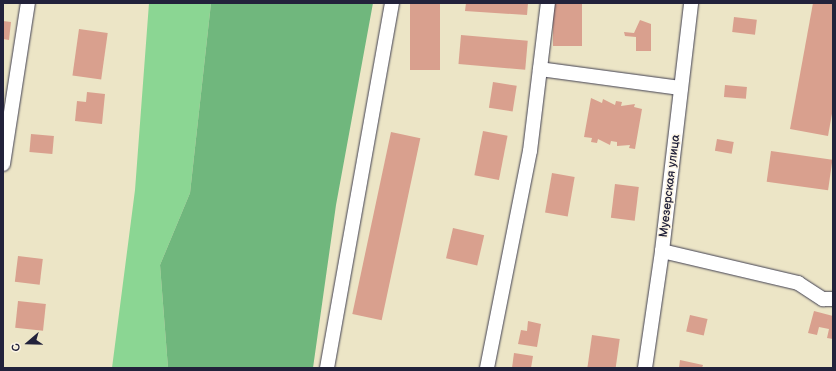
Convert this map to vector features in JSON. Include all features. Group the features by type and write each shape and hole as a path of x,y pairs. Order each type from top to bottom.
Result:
{"street":[{"path":"3,164 28,3"},
{"path":"327,368 392,3"},
{"path":"487,368 530,151 548,3"},
{"name":"Муезерская улица","path":"645,368 662,251 691,3"},
{"path":"540,68 681,88"},
{"path":"662,251 798,283 823,298 833,299"}],"green space":[{"path":"149,3 211,3 190,193 160,265 168,368 112,368 135,190"},
{"path":"211,3 373,3 336,205 313,368 168,368 160,265 190,193"}],"building":[{"path":"410,3 440,3 440,70 410,70"},
{"path":"466,3 528,3 527,15 465,11"},
{"path":"553,3 582,3 582,46 553,46"},
{"path":"813,3 833,3 833,108 828,136 790,129"},
{"path":"734,17 757,20 755,35 732,32"},
{"path":"640,20 651,24 651,51 636,51 636,37 625,36 624,32 634,33"},
{"path":"3,21 11,22 9,40 3,39"},
{"path":"79,29 108,33 101,80 72,76"},
{"path":"461,35 528,41 525,70 458,64"},
{"path":"493,82 517,86 513,111 489,108"},
{"path":"725,85 747,87 746,99 724,97"},
{"path":"87,92 105,94 102,124 75,121 77,101 86,102"},
{"path":"591,98 602,103 603,99 615,105 616,101 622,102 621,106 635,104 634,107 642,109 635,149 629,148 630,145 617,146 617,142 611,141 610,145 598,139 597,143 591,142 592,138 584,137"},
{"path":"483,131 508,136 499,180 474,175"},
{"path":"391,132 420,138 382,320 352,314"},
{"path":"31,134 54,136 52,154 29,152"},
{"path":"717,139 734,142 732,154 715,151"},
{"path":"771,151 832,160 828,190 767,182"},
{"path":"552,173 575,177 568,216 545,212"},
{"path":"615,184 639,187 635,221 611,218"},
{"path":"453,228 484,235 477,265 446,258"},
{"path":"18,256 43,259 40,285 15,282"},
{"path":"18,301 46,304 43,331 15,328"},
{"path":"814,311 833,316 833,339 827,338 829,329 819,327 817,335 808,333"},
{"path":"690,315 708,319 704,336 686,332"},
{"path":"528,321 541,324 537,347 518,344 521,330 527,331"},
{"path":"592,335 620,339 616,368 587,368"},
{"path":"514,353 533,356 531,368 512,368"},
{"path":"680,360 703,365 702,368 679,368"}]}
